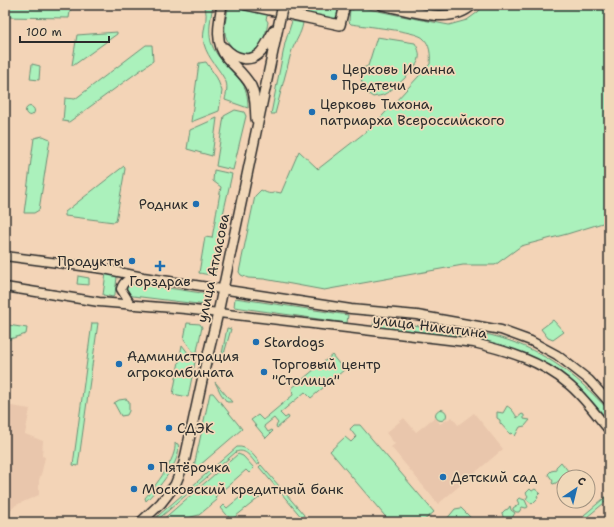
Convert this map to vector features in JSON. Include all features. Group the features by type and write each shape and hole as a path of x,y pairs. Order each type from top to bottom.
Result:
{"main road":[{"path":"222,5 218,28 223,54 246,78 252,90 254,97 256,132"},
{"path":"246,5 340,25 345,5"},
{"name":"улица Атласова","path":"141,522 161,503 175,485 182,471 218,313 283,5"},
{"path":"382,5 439,16 452,16 461,13 472,6"},
{"path":"220,42 236,57 244,59 251,58 262,51 280,20"}],"street":[{"name":"улица Никитина","path":"5,256 104,269 143,277 356,310 417,315 501,330 531,340 557,355 584,376 609,402"},
{"path":"131,305 123,294 121,289 122,284 127,280 143,277"},
{"name":"улица Никитина","path":"5,287 99,302 218,313 474,343 524,358 548,369 569,385 609,430"}],"shaded area":[{"path":"5,405 30,409 25,434 43,441 42,456 45,457 39,480 39,495 16,505 5,515"},
{"name":"Детский сад","path":"474,413 503,449 438,504 391,447 395,444 386,433 404,418 416,432 435,417 440,424 452,417 458,425"}],"green space":[{"path":"5,5 71,5 69,18 5,17"},
{"path":"204,5 213,5 210,33 213,48 243,84 247,96 248,108 225,100 227,89 226,82 208,54 204,44 203,39 206,10"},
{"path":"229,5 236,5 245,10 270,15 267,16 266,19 268,22 267,29 261,44 251,53 241,53 236,50 226,38 226,19"},
{"path":"295,5 335,5 339,7 337,17 333,19 297,11 297,9 294,8"},
{"path":"418,5 463,5 446,9"},
{"path":"484,5 609,5 609,221 521,246 495,265 463,265 324,290 264,279 248,278 241,275 239,272 255,196 261,190 268,193 281,193 299,151 318,169 372,127 430,64 430,50 423,38 418,35 400,31 351,24 349,22 350,9 353,10 354,6 449,25 467,20 478,12"},
{"path":"292,21 303,23 291,53 275,114 271,114 285,43"},
{"path":"117,32 117,34 72,65 77,35"},
{"path":"377,37 415,43 419,56 415,67 399,83 384,95 373,97 364,91 359,70 368,66"},
{"path":"146,45 152,45 153,61 69,122 63,121 65,98 75,99"},
{"path":"206,62 217,78 222,91 219,111 191,122 199,63"},
{"path":"32,64 40,66 39,80 30,79"},
{"path":"28,107 32,107 34,111 32,115 28,115 26,113 26,109"},
{"path":"235,110 244,112 246,116 233,170 216,166 224,116"},
{"path":"217,118 212,156 187,149 190,130"},
{"path":"43,136 50,139 39,210 34,213 24,213 34,138"},
{"path":"124,166 125,169 116,221 65,216 65,212"},
{"path":"214,170 232,174 220,228 222,237 216,270 213,274 209,274 199,273 205,237 212,238 221,187 213,181"},
{"path":"106,273 114,273 117,277 115,294 113,297 103,295"},
{"path":"78,276 89,278 89,285 77,284"},
{"path":"129,283 208,294 206,305 133,296 127,294 126,292 126,288"},
{"path":"235,298 348,315 347,323 234,307"},
{"path":"374,320 490,335 508,340 540,354 569,373 609,411 609,421 590,399 562,373 534,357 512,349 466,338 373,327"},
{"path":"553,320 564,332 553,340 548,338 541,329"},
{"path":"92,323 98,323 78,466 73,465"},
{"path":"187,323 200,324 202,327 196,356 184,339"},
{"path":"8,325 27,328 26,334 7,340"},
{"path":"227,328 231,329 224,354 222,354"},
{"path":"182,345 195,362 188,397 173,394"},
{"path":"332,355 344,370 311,398 305,392 280,413 285,418 288,416 289,418 277,428 276,426 278,423 274,418 264,426 268,432 273,431 266,438 251,420 258,415 263,420 293,395 292,388"},
{"path":"215,382 232,402 227,402"},
{"path":"210,393 213,393 242,429 193,471"},
{"path":"126,399 129,401 129,411 127,415 121,416 114,403 119,400"},
{"path":"507,406 513,411 517,418 522,414 524,415 524,419 530,420 525,426 520,427 515,436 512,433 510,434 497,418 497,412 503,413"},
{"path":"439,410 443,410 445,411 445,419 439,420 436,417 436,413"},
{"path":"354,425 360,425 434,512 422,522 418,520 416,522 390,522 330,451 345,437 351,442 356,437 350,429"},
{"path":"175,443 178,444 179,451 173,466 146,501 145,498 159,480 173,457"},
{"path":"237,447 244,448 253,454 260,463 257,465 243,451 236,452 155,522 151,522"},
{"path":"238,454 243,456 254,468 249,473 246,470 215,497 217,500 199,515 191,517 185,522 160,522"},
{"path":"561,462 567,469 556,469"},
{"path":"261,465 304,515 303,519 259,467"},
{"path":"556,470 556,483 553,484 553,481 548,474 551,471"},
{"path":"250,489 256,496 258,494 260,497 231,520 221,508 224,505 227,508"},
{"path":"530,489 532,491 535,489 540,493 537,496 538,498 532,504 526,499 528,496 526,493"},
{"path":"609,494 609,499 587,517 585,517 584,515 591,509 596,509 596,505"},
{"path":"519,498 525,500 528,507 522,507 519,512 516,512 513,508 519,504 517,500"},
{"path":"510,506 511,510 515,513 511,520 506,522 502,513"},
{"path":"461,508 472,519 470,522 447,522 446,520 455,509"}],"place":[{"name":"Церковь Иоанна Предтечи","path":"334,77"},
{"name":"Церковь Тихона, патриарха Всероссийского","path":"312,112"},
{"name":"Родник","path":"196,204"},
{"name":"Продукты","path":"132,261"},
{"name":"Горздрав","path":"160,266"},
{"name":"Stardogs","path":"256,342"},
{"name":"Администрация агрокомбината","path":"119,364"},
{"name":"Торговый центр \"Столица\"","path":"264,372"},
{"name":"СДЭК","path":"169,428"},
{"name":"Пятёрочка","path":"151,467"},
{"name":"Детский сад","path":"443,477"},
{"name":"Московский кредитный банк","path":"134,489"}]}
